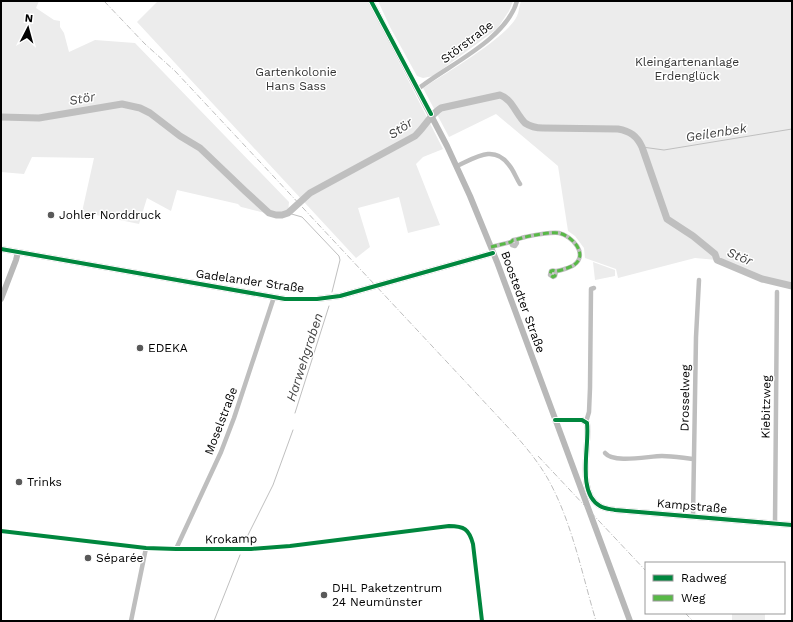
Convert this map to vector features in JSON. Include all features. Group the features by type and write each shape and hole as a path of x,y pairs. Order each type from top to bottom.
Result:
{"street":[{"name":"Boostedter Straße","path":"371,1 457,166 492,250 630,621"},
{"name":"Störstraße","path":"418,89 500,31 513,12 517,1"},
{"path":"457,166 484,154 494,154 503,158 520,184"},
{"path":"492,250 527,236 552,233 560,234 569,238 577,245 580,252 578,260 572,266 556,272"},
{"name":"Gadelander Straße","path":"1,250 274,297 307,300 340,296 492,250"},
{"path":"1,299 18,252"},
{"name":"Drosselweg","path":"693,516 693,459 698,280"},
{"path":"555,420 586,422 589,412 591,289 594,288"},
{"name":"Kiebitzweg","path":"774,523 777,292"},
{"name":"Moselstraße","path":"176,549 221,452 234,418 274,297"},
{"name":"Kampstraße","path":"586,422 588,424 586,482 589,493 594,501 601,507 608,509 792,525"},
{"path":"605,453 611,458 665,456 693,459"},
{"name":"Krokamp","path":"1,531 146,548 176,549 263,548 449,526 460,526 469,533 473,544 482,621"},
{"path":"131,621 146,548"}],"green space":[{"path":"1,1 39,1 36,8 54,20 60,21 60,27 64,33 69,52 95,40 135,43 289,202 288,213 277,215 265,213 241,207 238,204 177,190 171,211 147,198 139,224 82,212 94,158 32,157 24,174 1,172"},
{"name":"Gartenkolonie Hans Sass","path":"158,1 368,1 443,149 423,157 416,164 440,225 408,233 399,197 358,208 370,247 356,258 137,22"},
{"path":"378,1 513,1 509,11 497,29 433,76 423,78 417,76 390,27"},
{"name":"Kleingartenanlage Erdenglück","path":"521,1 792,1 792,286 762,279 717,260 695,258 618,278 616,269 585,258 584,248 575,236 568,231 558,166 496,114 449,137 423,88 474,55 501,34 511,25 517,16"},
{"path":"593,262 615,270 615,276 595,280"},
{"path":"732,614 765,614 765,621 732,621"}],"waterway":[{"name":"Stör","path":"1,117 39,118 122,104 140,108 150,113 180,136 200,148 269,213 282,215 288,213 310,193 415,136 441,108 500,95 511,103 525,123 532,126 541,128 618,129 633,135 642,147 667,219 693,236 715,254 717,260 762,279 792,286"},
{"name":"Geilenbek","path":"642,147 664,150 792,129"},
{"name":"Harwehgraben","path":"288,213 302,217 339,256 340,260 332,292"},
{"name":"Harwehgraben","path":"295,413 329,306"},
{"name":"Harwehgraben","path":"245,541 273,485 293,430"},
{"name":"Harwehgraben","path":"214,621 240,555"}],"railway":[{"path":"104,1 145,44 175,71 528,450 548,479 564,513 576,548 596,621"},
{"path":"538,456 645,570"},
{"path":"686,614 693,621"}],"marked path":[{"path":"491,247 525,237 546,233 559,233 569,238 577,246 580,256 574,265 568,268 551,271 550,275 553,277 555,276 556,272"}],"cycle path":[{"path":"371,1 431,114"},
{"path":"1,249 285,299 317,299 340,296 493,253"},
{"path":"555,420 582,420 587,423 586,480 588,491 593,500 602,507 615,510 792,525"},
{"path":"1,531 146,548 251,549 290,546 449,526 459,527 468,532 473,544 482,621"}],"place":[{"name":"Johler Norddruck","path":"51,215"},
{"name":"EDEKA","path":"140,348"},
{"name":"Trinks","path":"19,482"},
{"name":"Séparée","path":"88,558"},
{"name":"DHL Paketzentrum 24 Neumünster","path":"324,595"}]}
